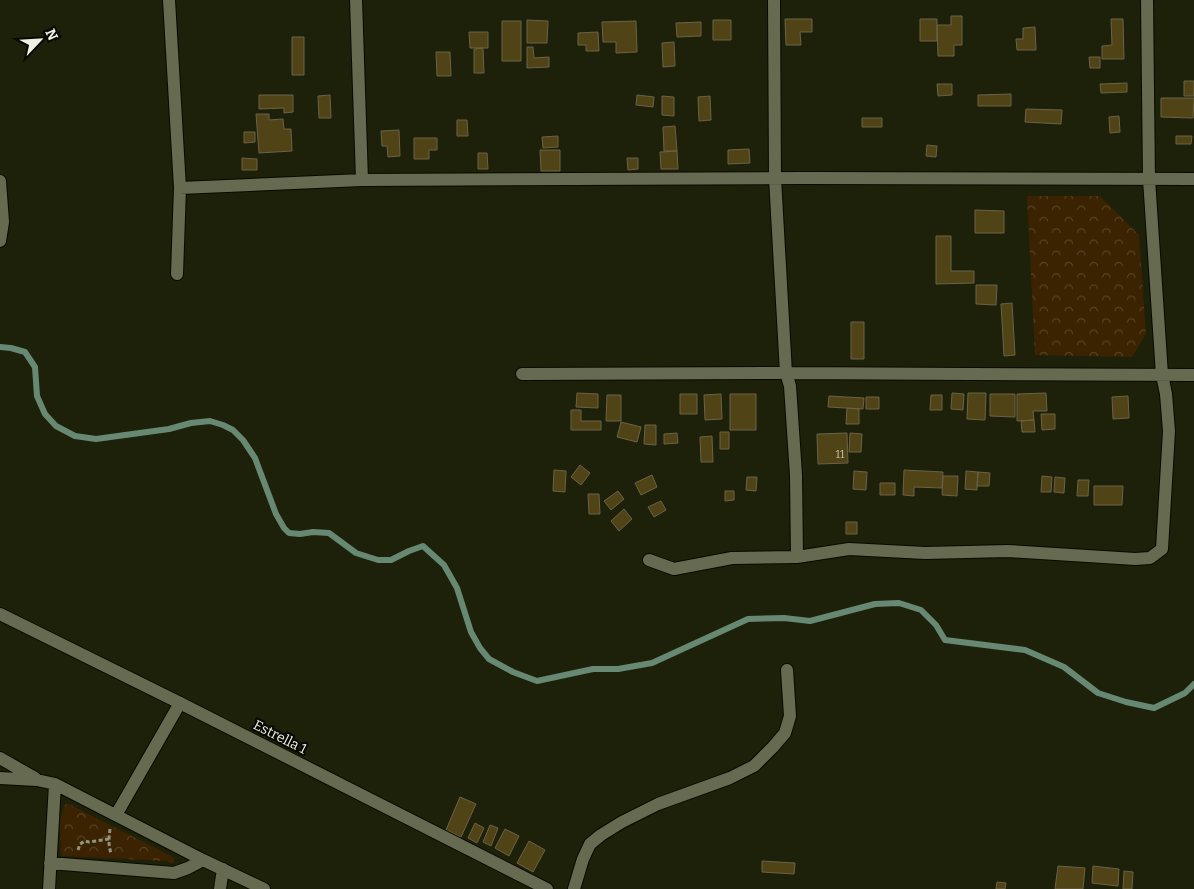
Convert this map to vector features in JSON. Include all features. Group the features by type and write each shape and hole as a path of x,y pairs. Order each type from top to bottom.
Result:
{"street":[{"path":"169,0 180,188 177,274"},
{"path":"356,0 362,180"},
{"path":"774,0 775,178 786,373 790,386 796,475 797,557"},
{"path":"648,560 674,569 732,558 797,557 849,550 925,553 1008,551 1136,559 1150,558 1162,549 1170,430 1162,375 1149,179 1147,0"},
{"path":"180,188 362,180 775,178 1194,179"},
{"path":"0,181 3,222 0,241"},
{"path":"522,374 1194,375"},
{"name":"Estrella 1","path":"0,614 546,889"},
{"path":"574,889 583,859 590,844 601,835 658,804 730,778 754,766 773,747 785,733 790,716 787,670"},
{"path":"113,819 180,704"},
{"path":"0,758 37,780"},
{"path":"0,778 37,780 55,784 113,819 264,889"},
{"path":"49,889 55,784"},
{"path":"50,863 174,872 188,868 203,860"},
{"path":"220,889 223,869"}],"path":[{"path":"112,854 109,848 109,839 113,819"},
{"path":"78,852 80,844 85,841 109,839"}],"green space":[{"path":"1027,196 1100,196 1139,235 1146,334 1132,357 1035,355"},
{"path":"66,804 171,856 174,858 174,862 172,864 167,861 62,856 60,821"}],"building":[{"path":"951,16 962,16 962,45 954,45 954,56 938,56 937,25 951,25"},
{"path":"785,19 812,19 812,32 800,32 801,45 786,45"},
{"path":"920,19 937,19 937,41 920,41"},
{"path":"1111,19 1123,19 1124,59 1102,59 1102,46 1112,45"},
{"path":"527,20 548,21 547,43 527,43"},
{"path":"713,20 731,20 731,40 713,40"},
{"path":"502,21 521,21 521,61 502,61"},
{"path":"636,21 637,52 616,53 616,42 603,42 602,22"},
{"path":"701,22 701,36 677,37 676,23"},
{"path":"1035,27 1036,50 1017,50 1016,39 1023,39 1023,28"},
{"path":"469,32 488,32 488,48 470,48"},
{"path":"598,32 599,51 586,51 586,45 578,45 578,33"},
{"path":"292,37 304,37 304,75 292,75"},
{"path":"674,42 675,66 663,67 662,43"},
{"path":"527,47 533,47 534,58 549,57 549,67 527,68"},
{"path":"483,48 484,73 474,73 474,49"},
{"path":"436,52 450,52 451,76 437,76"},
{"path":"1089,57 1100,57 1100,68 1090,68"},
{"path":"1184,81 1194,81 1194,96 1184,96"},
{"path":"1127,83 1127,92 1101,93 1100,84"},
{"path":"937,84 952,84 952,95 938,96"},
{"path":"1011,94 1011,106 978,106 978,95"},
{"path":"259,95 293,95 293,112 284,113 284,108 259,109"},
{"path":"330,95 331,118 319,118 318,96"},
{"path":"637,95 654,97 653,107 636,105"},
{"path":"662,96 674,97 674,116 662,115"},
{"path":"710,96 711,120 699,121 698,97"},
{"path":"1161,98 1194,98 1193,118 1161,117"},
{"path":"1026,109 1062,110 1061,124 1025,122"},
{"path":"256,114 269,114 269,120 283,119 284,129 291,129 292,151 259,153"},
{"path":"1119,116 1120,132 1110,133 1109,117"},
{"path":"862,118 882,118 882,127 862,127"},
{"path":"457,120 467,120 468,136 457,136"},
{"path":"675,126 677,151 664,151 663,127"},
{"path":"399,130 400,156 388,157 387,146 382,146 381,131"},
{"path":"244,132 255,132 255,142 244,143"},
{"path":"558,136 558,147 543,148 542,137"},
{"path":"1176,136 1192,136 1191,144 1176,144"},
{"path":"414,138 437,138 437,150 429,150 429,159 414,159"},
{"path":"927,145 937,146 936,157 926,156"},
{"path":"749,149 750,163 728,164 728,150"},
{"path":"540,150 560,150 560,171 541,171"},
{"path":"677,151 678,169 661,169 660,152"},
{"path":"478,153 487,153 488,169 478,169"},
{"path":"242,158 257,159 257,170 242,170"},
{"path":"627,158 638,158 638,169 628,170"},
{"path":"975,210 1004,211 1004,233 975,233"},
{"path":"936,236 951,236 951,271 974,271 974,283 936,284"},
{"path":"976,285 997,285 996,305 976,304"},
{"path":"1012,303 1015,355 1004,356 1001,304"},
{"path":"851,322 864,322 864,359 851,359"},
{"path":"577,393 598,394 598,408 576,407"},
{"path":"952,393 964,394 963,410 951,409"},
{"path":"968,393 986,393 985,420 967,419"},
{"path":"1046,393 1047,411 1033,411 1034,420 1017,421 1017,394"},
{"path":"680,394 697,394 697,414 680,414"},
{"path":"721,394 722,419 705,420 704,395"},
{"path":"730,394 756,394 756,430 730,430"},
{"path":"990,394 1015,394 1015,417 990,416"},
{"path":"607,395 621,395 621,421 606,421"},
{"path":"931,395 942,395 942,410 930,410"},
{"path":"829,396 864,398 863,409 828,407"},
{"path":"1128,396 1129,418 1113,419 1112,397"},
{"path":"866,397 879,397 879,409 866,409"},
{"path":"847,408 859,409 859,424 846,424"},
{"path":"571,410 581,410 581,421 601,421 601,430 571,430"},
{"path":"1041,414 1055,414 1055,429 1042,430"},
{"path":"1034,420 1035,432 1022,432 1021,421"},
{"path":"621,422 641,427 637,442 617,437"},
{"path":"645,425 656,425 656,445 644,444"},
{"path":"720,432 729,432 729,449 720,449"},
{"path":"677,433 678,443 664,444 664,434"},
{"path":"847,433 848,463 818,464 817,434"},
{"path":"850,433 862,434 861,452 849,452"},
{"path":"712,436 713,462 701,462 700,437"},
{"path":"580,465 590,473 581,485 571,477"},
{"path":"554,470 566,471 565,492 553,491"},
{"path":"904,470 943,472 942,488 914,487 914,496 903,495"},
{"path":"854,471 867,472 866,490 853,489"},
{"path":"966,471 978,472 977,490 965,489"},
{"path":"978,472 990,473 989,486 977,486"},
{"path":"652,475 657,487 641,495 635,483"},
{"path":"943,476 958,476 957,496 942,495"},
{"path":"1042,476 1052,477 1051,492 1041,492"},
{"path":"747,477 757,477 756,491 746,490"},
{"path":"1055,477 1065,478 1064,493 1054,492"},
{"path":"1078,480 1089,480 1088,496 1077,496"},
{"path":"880,483 895,483 895,495 880,495"},
{"path":"1094,486 1123,486 1122,505 1094,505"},
{"path":"618,491 624,499 611,510 604,501"},
{"path":"725,491 734,491 734,500 725,501"},
{"path":"588,494 599,494 600,514 589,514"},
{"path":"661,501 666,510 654,517 648,507"},
{"path":"624,509 632,519 619,531 611,521"},
{"path":"846,522 857,522 857,534 846,534"},
{"path":"460,797 476,804 461,837 446,830"},
{"path":"475,823 484,828 477,843 468,838"},
{"path":"490,825 498,828 491,846 483,842"},
{"path":"505,829 519,836 509,856 495,848"},
{"path":"529,841 545,850 533,872 517,863"},
{"path":"762,861 795,863 794,874 762,872"},
{"path":"1058,866 1085,868 1083,889 1055,889"},
{"path":"1093,866 1119,869 1118,886 1092,883"},
{"path":"1124,871 1133,872 1132,889 1123,889"},
{"path":"997,882 1006,883 1005,889 996,889"}],"waterway":[{"path":"0,347 25,352 35,367 37,396 45,414 56,426 75,436 96,439 169,429 191,423 210,421 223,425 233,430 243,440 255,458 276,514 289,533 329,533 356,553 378,560 391,560 423,546 444,565 457,588 471,632 489,659 513,672 537,681 593,669 618,669 652,663 748,619 784,618 810,621 875,604 899,603 921,610 936,625 945,640 1025,650 1064,667 1098,693 1126,702 1154,708 1185,693 1194,684"}]}
